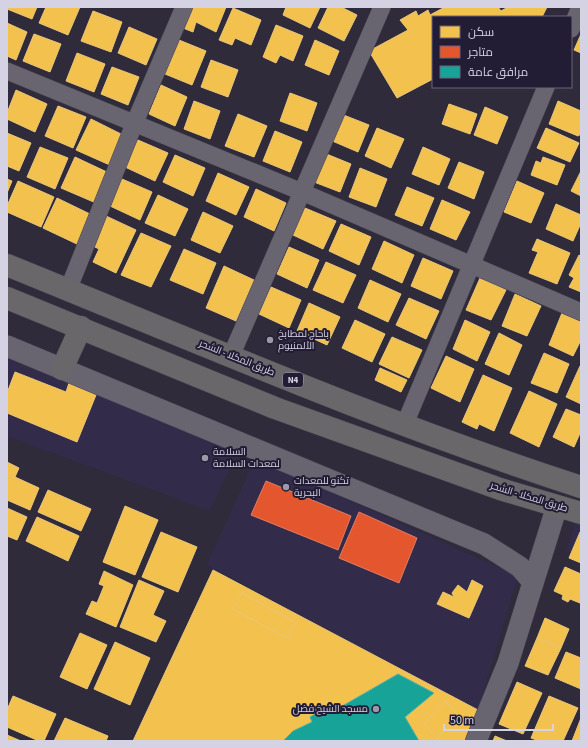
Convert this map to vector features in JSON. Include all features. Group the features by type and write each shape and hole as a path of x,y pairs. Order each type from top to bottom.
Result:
{"highway":[{"name":"طريق المكلا - الشحر","path":"7,265 404,426 495,460 581,487"},
{"name":"طريق المكلا - الشحر","path":"7,298 81,327 275,408 500,489 581,513"},
{"path":"62,369 81,327"},
{"path":"275,408 287,378"}],"street":[{"path":"68,290 135,122 184,7"},
{"path":"232,356 382,7"},
{"path":"572,27 580,7"},
{"path":"7,71 135,122 302,192 581,312"},
{"path":"404,426 546,88"},
{"path":"7,346 484,544 520,567 533,582"},
{"path":"476,741 508,662 557,506"}],"shaded area":[{"path":"7,354 241,443 210,511 7,436"},
{"path":"255,458 518,576 478,710 207,565"},
{"path":"579,512 581,513 581,557 566,551"}],"building: سكن":[{"path":"7,7 37,7 32,19 7,9"},
{"path":"46,7 80,7 68,35 39,23"},
{"path":"192,7 226,7 216,32 196,22 193,32 183,28"},
{"path":"286,7 320,7 310,28 283,15"},
{"path":"328,7 341,7 357,15 344,41 318,28"},
{"path":"445,7 498,7 501,11 508,7 547,7 542,16 432,16 432,80 397,98 369,51 408,30 400,20 416,11 418,16 428,10 430,15"},
{"path":"233,8 261,20 251,45 235,38 232,45 219,40"},
{"path":"93,11 122,22 111,52 81,41"},
{"path":"7,23 27,32 16,60 7,56"},
{"path":"276,25 303,36 293,61 280,55 276,63 263,57"},
{"path":"129,27 157,39 146,65 118,53"},
{"path":"34,34 61,44 50,72 23,61"},
{"path":"581,34 581,53 574,50"},
{"path":"179,40 206,51 192,85 165,74"},
{"path":"315,40 339,51 329,75 305,65"},
{"path":"77,53 105,64 94,92 66,81"},
{"path":"211,60 238,70 228,97 201,87"},
{"path":"112,67 139,77 128,105 101,94"},
{"path":"161,85 187,97 175,126 149,114"},
{"path":"16,90 47,104 35,132 7,119 7,113"},
{"path":"290,93 317,103 307,131 280,121"},
{"path":"194,101 220,111 210,139 184,129"},
{"path":"558,101 581,111 581,134 578,136 549,124"},
{"path":"449,104 477,114 470,134 442,124"},
{"path":"58,106 86,117 73,148 45,136"},
{"path":"485,107 508,117 497,144 474,135"},
{"path":"238,114 267,126 254,157 225,146"},
{"path":"341,114 369,125 358,152 330,140"},
{"path":"91,119 125,136 112,166 76,150"},
{"path":"377,128 404,139 391,168 365,156"},
{"path":"546,128 579,143 570,162 537,148"},
{"path":"275,131 302,142 290,172 263,161"},
{"path":"7,133 31,143 19,171 7,166"},
{"path":"138,140 168,153 155,181 125,167"},
{"path":"40,147 68,158 55,189 27,177"},
{"path":"423,147 450,159 439,185 412,174"},
{"path":"324,153 351,164 340,192 314,182"},
{"path":"175,155 205,168 193,196 163,182"},
{"path":"75,157 109,173 96,203 61,188"},
{"path":"543,157 565,165 557,185 531,175 536,161 541,163"},
{"path":"459,162 484,172 474,199 448,188"},
{"path":"360,168 387,179 376,207 349,197"},
{"path":"581,171 581,196 571,191"},
{"path":"218,173 249,187 236,215 206,201"},
{"path":"7,179 12,181 7,193"},
{"path":"122,179 152,192 140,220 110,206"},
{"path":"18,181 54,197 41,227 7,212 7,206"},
{"path":"517,181 544,193 531,223 504,212"},
{"path":"407,187 434,198 422,226 395,215"},
{"path":"256,189 286,203 274,231 244,217"},
{"path":"158,195 188,209 175,236 145,223"},
{"path":"57,198 92,215 79,245 43,228"},
{"path":"442,200 470,212 456,240 430,229"},
{"path":"556,204 581,215 581,223 573,241 546,229"},
{"path":"305,208 336,221 323,249 293,235"},
{"path":"203,212 233,226 220,253 191,240"},
{"path":"106,216 136,230 116,273 93,262 99,249 93,246"},
{"path":"341,224 371,237 359,265 329,251"},
{"path":"141,233 171,246 151,287 121,275"},
{"path":"537,239 570,253 557,284 529,273 538,252 532,250"},
{"path":"384,241 414,255 402,283 372,269"},
{"path":"289,247 319,260 307,288 277,274"},
{"path":"184,249 216,263 203,294 170,280"},
{"path":"579,255 581,256 581,292 569,287 574,278 569,275"},
{"path":"423,258 453,271 441,299 411,286"},
{"path":"326,262 356,275 343,303 313,290"},
{"path":"224,266 254,280 236,321 206,308"},
{"path":"480,278 506,290 491,320 466,310"},
{"path":"370,280 401,294 388,322 358,308"},
{"path":"271,287 301,300 289,328 259,314"},
{"path":"515,294 541,306 527,336 502,326"},
{"path":"409,298 439,311 426,339 396,325"},
{"path":"309,303 340,317 327,345 297,331"},
{"path":"562,313 581,322 581,340 573,356 549,345"},
{"path":"355,320 385,334 372,362 342,348"},
{"path":"465,320 490,332 477,361 453,349"},
{"path":"499,333 522,345 509,375 485,364"},
{"path":"392,337 422,350 409,378 379,364"},
{"path":"544,353 569,364 557,393 531,383"},
{"path":"446,356 474,369 460,402 431,388"},
{"path":"581,366 581,404 566,397"},
{"path":"380,368 407,380 401,392 375,380"},
{"path":"15,372 66,392 69,383 96,395 77,442 7,413 7,393"},
{"path":"483,375 512,388 494,431 479,424 477,429 462,422"},
{"path":"529,391 557,404 539,447 510,433"},
{"path":"566,409 581,415 581,431 574,447 553,437"},
{"path":"7,462 19,468 15,477 39,488 30,510 7,500"},
{"path":"48,490 91,509 81,531 38,512"},
{"path":"125,506 158,520 135,575 103,562"},
{"path":"7,508 27,517 17,540 7,536"},
{"path":"37,517 79,536 68,561 26,541"},
{"path":"161,532 197,547 178,592 142,577"},
{"path":"581,532 581,563 569,558"},
{"path":"565,567 581,574 580,603 570,599 568,602 562,599 563,595 554,591"},
{"path":"213,570 478,710 465,741 133,741"},
{"path":"104,571 133,585 116,627 86,614 92,601 97,603 104,586 99,584"},
{"path":"139,580 164,591 153,615 166,621 156,642 120,627"},
{"path":"472,580 483,586 469,618 437,604 443,592 454,597 452,593 458,585 467,592"},
{"path":"242,593 295,622 287,638 233,609"},
{"path":"545,618 569,629 561,648 537,638"},
{"path":"80,633 107,645 87,689 60,677"},
{"path":"537,638 561,648 548,675 525,666"},
{"path":"115,642 150,658 130,705 94,689"},
{"path":"566,652 581,658 581,689 555,678"},
{"path":"517,682 542,693 523,734 499,724"},
{"path":"13,696 56,714 44,741 39,741 7,727 7,710"},
{"path":"549,696 578,708 563,741 539,741 531,738"},
{"path":"445,701 457,714 437,739 424,723"},
{"path":"65,718 108,736 106,741 54,741"},
{"path":"581,718 581,741 572,741"},
{"path":"7,735 21,741 7,741"},
{"path":"495,736 507,741 493,741"}],"building: متاجر":[{"path":"266,481 351,516 338,550 251,515"},
{"path":"359,512 417,538 399,583 339,558"}],"building: مرافق عامة":[{"name":"مسجد الشيخ فضل","path":"398,674 434,693 405,717 419,741 283,741 293,731 312,722 310,717 328,706 332,712"}],"place":[{"name":"باحاج لمطابخ الألمنيوم","path":"270,340"},
{"name":"السلامة لمعدات السلامة","path":"205,458"},
{"name":"تكنو للمعدات البحرية","path":"286,487"},
{"name":"مسجد الشيخ فضل","path":"376,709"}]}
